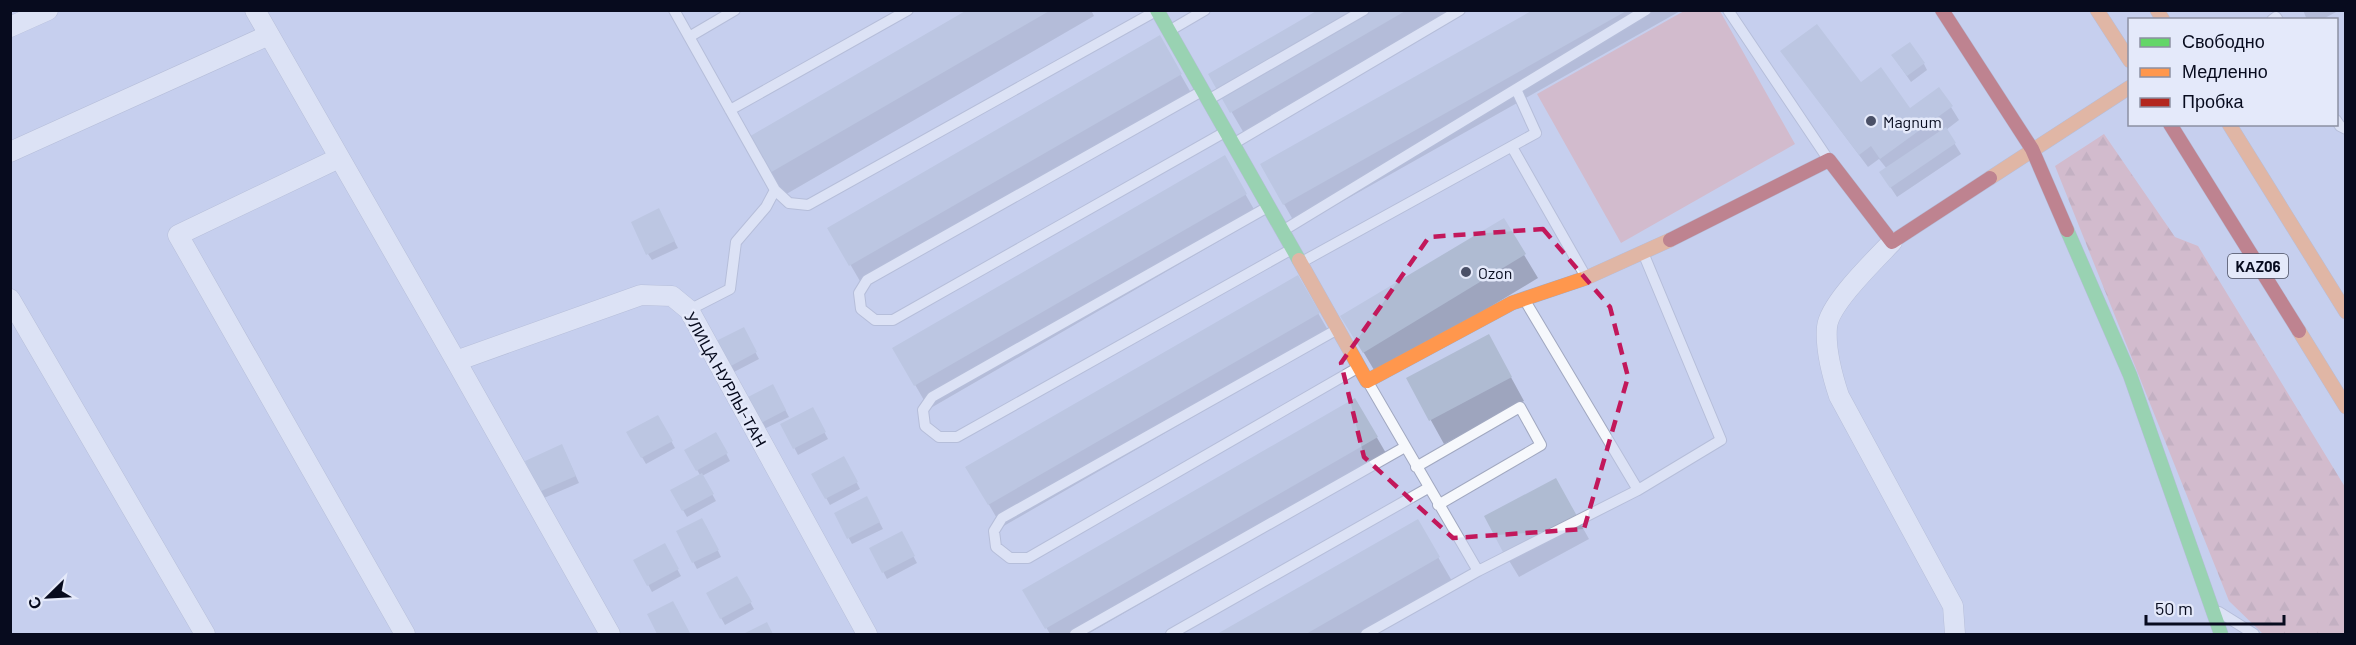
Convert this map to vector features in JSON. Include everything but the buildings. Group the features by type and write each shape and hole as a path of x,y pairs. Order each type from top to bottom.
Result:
{"main road":[{"path":"1157,10 1367,381 1512,303 1586,278 1643,254 1829,160 1892,242 2128,88"},
{"path":"1942,10 2032,149 2130,375 2221,634"},
{"path":"2097,10 2128,58"},
{"name":"KАZ06","path":"2171,126 2346,407"},
{"name":"KАZ06","path":"2230,126 2346,312"}],"street":[{"path":"10,27 48,10"},
{"path":"255,10 610,634"},
{"path":"10,152 269,35"},
{"path":"339,158 178,235 405,634"},
{"path":"1892,242 1840,300 1827,325 1830,370 1839,396 1953,606 1952,632"},
{"name":"УЛИЦА НУРЛЫ-ТАН","path":"456,361 642,295 672,296 689,310 867,634"},
{"path":"10,299 205,634"}],"lane":[{"path":"674,10 775,190 789,203 808,205 1157,10"},
{"path":"689,37 735,10"},
{"path":"730,110 908,10"},
{"path":"1169,31 1205,10"},
{"path":"1225,131 893,320 875,320 861,309 859,293 867,280 1364,10"},
{"path":"1233,144 1460,10"},
{"path":"1282,232 1646,10"},
{"path":"1728,10 1829,160"},
{"path":"1300,264 1536,133 1516,89"},
{"path":"1512,147 1586,278"},
{"path":"689,310 730,289 736,242 766,207 775,190"},
{"path":"1268,207 932,397 923,410 925,426 939,437 957,437 1292,249"},
{"path":"1366,634 1376,632 1478,571 1638,490 1721,440 1643,254"},
{"path":"1524,299 1638,490"},
{"path":"1338,329 1002,518 993,531 996,547 1010,558 1028,558 1359,367"},
{"path":"1367,381 1478,571"},
{"path":"1416,467 1520,407 1531,426 1541,445 1438,506"},
{"path":"1075,634 1405,447"},
{"path":"1171,634 1428,488"},
{"path":"2212,607 2254,634"}],"highlighted area":[{"path":"1543,229 1610,307 1628,377 1584,529 1453,538 1364,457 1341,363 1429,237"}],"green space":[{"path":"1684,11 1720,11 1795,144 1621,243 1537,94"},
{"path":"2104,134 2175,237 2198,246 2345,487 2345,634 2263,634 2229,601 2055,166"}],"traffic: fast":[{"path":"1157,10 1299,260"},
{"path":"2067,230 2130,375 2221,634"}],"traffic: slow":[{"path":"2097,10 2128,58"},
{"path":"2157,10 2162,18"},
{"path":"1990,178 2128,88"},
{"path":"2230,126 2346,312"},
{"path":"1299,260 1367,381 1512,303 1586,278 1670,240"},
{"path":"2299,331 2346,407"}],"traffic: jam":[{"path":"1942,10 2032,149 2067,230"},
{"path":"2171,126 2299,331"},
{"path":"1670,240 1829,160 1892,242 1990,178"}],"place":[{"name":"Magnum","path":"1871,121"},
{"name":"Ozon","path":"1466,272"}]}
